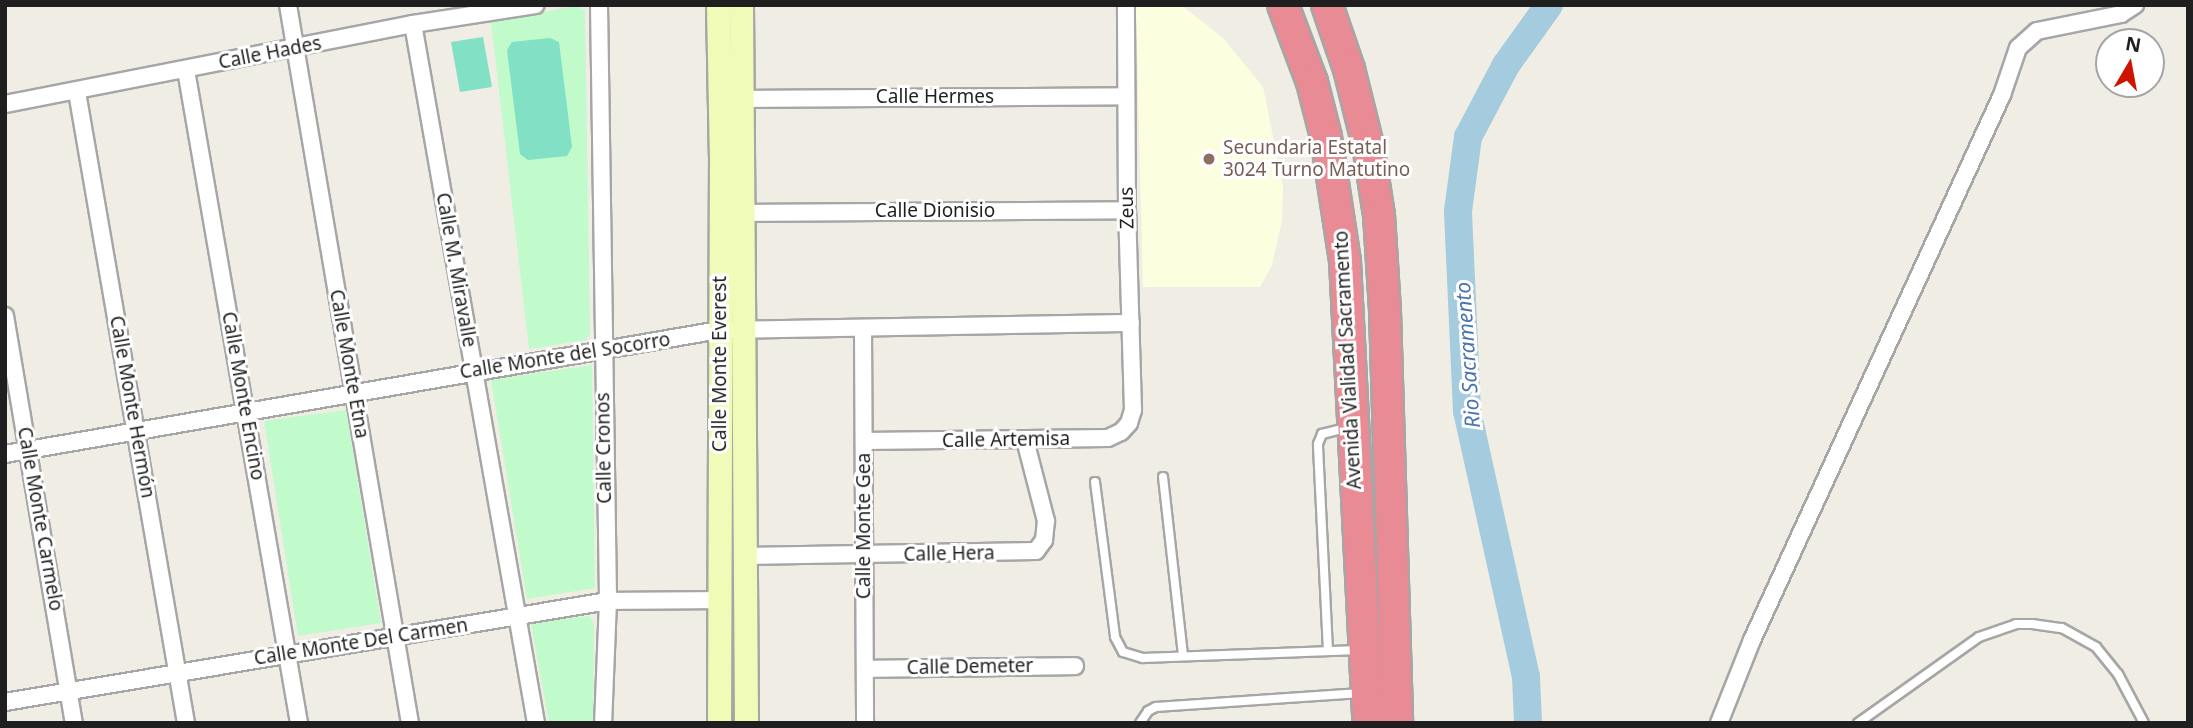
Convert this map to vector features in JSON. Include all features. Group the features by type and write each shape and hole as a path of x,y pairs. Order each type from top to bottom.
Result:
{"highway":[{"name":"Avenida Vialidad Sacramento","path":"1283,5 1312,82 1333,171 1345,261 1368,723"},
{"name":"Avenida Vialidad Sacramento","path":"1327,5 1349,69 1379,215 1385,311 1397,723"}],"street":[{"name":"Calle Monte Etna","path":"288,5 410,723"},
{"name":"Calle Hades","path":"5,104 413,24 536,5"},
{"name":"Calle Cronos","path":"599,5 602,349 608,601 603,723"},
{"name":"Calle Monte Everest","path":"718,5 721,155 719,723"},
{"name":"Calle Monte Everest","path":"741,5 744,99 746,723"},
{"name":"Zeus","path":"1126,5 1127,210 1133,410"},
{"path":"1719,723 1752,640 1944,226 2002,95 2018,48 2037,31 2121,14 2135,5"},
{"name":"Calle M. Miravalle","path":"413,24 536,723"},
{"name":"Calle Monte Encino","path":"186,70 299,723"},
{"name":"Calle Monte Hermón","path":"77,92 186,723"},
{"name":"Calle Hermes","path":"744,99 1126,96"},
{"name":"Calle Dionisio","path":"744,213 1127,210"},
{"name":"Calle Monte Carmelo","path":"5,316 74,723"},
{"name":"Calle Monte del Socorro","path":"5,454 474,371 719,331 1131,323"},
{"name":"Calle Monte Gea","path":"863,330 865,723"},
{"name":"Calle Artemisa","path":"864,441 1108,438 1121,432 1129,423 1133,410"},
{"name":"Calle Hera","path":"744,556 1030,554 1044,540 1046,521 1025,440"},
{"name":"Calle Monte Del Carmen","path":"5,702 178,675 288,652 608,601 719,600"},
{"name":"Calle Demeter","path":"865,669 1075,666"}],"lane":[{"path":"1328,651 1318,444 1322,434 1353,427"},
{"path":"1163,477 1183,656"},
{"path":"1095,482 1119,646 1123,652 1143,658 1364,649"},
{"path":"1858,723 1979,637 2017,624 2062,628 2096,647 2118,674 2144,723"},
{"path":"1140,723 1148,711 1156,707 1367,693"}],"shaded area":[{"name":"Secundaria Estatal 3024 Turno Matutino","path":"1181,5 1223,38 1263,87 1283,187 1282,220 1272,265 1260,287 1143,287 1136,6"}],"green space":[{"path":"575,6 585,10 590,333 586,340 529,349 491,22"},
{"path":"483,37 492,87 460,92 451,42"},
{"path":"550,38 559,42 572,147 567,156 528,160 520,154 507,50 512,42"},
{"path":"592,365 595,588 527,599 491,380"},
{"path":"346,410 381,623 298,636 264,421"},
{"path":"590,616 594,625 593,723 549,723 531,623"}],"waterway":[{"name":"Rio Sacramento","path":"1528,723 1526,677 1467,411 1458,211 1468,137 1506,65 1549,5"}],"place":[{"name":"Secundaria Estatal 3024 Turno Matutino","path":"1209,159"}]}
